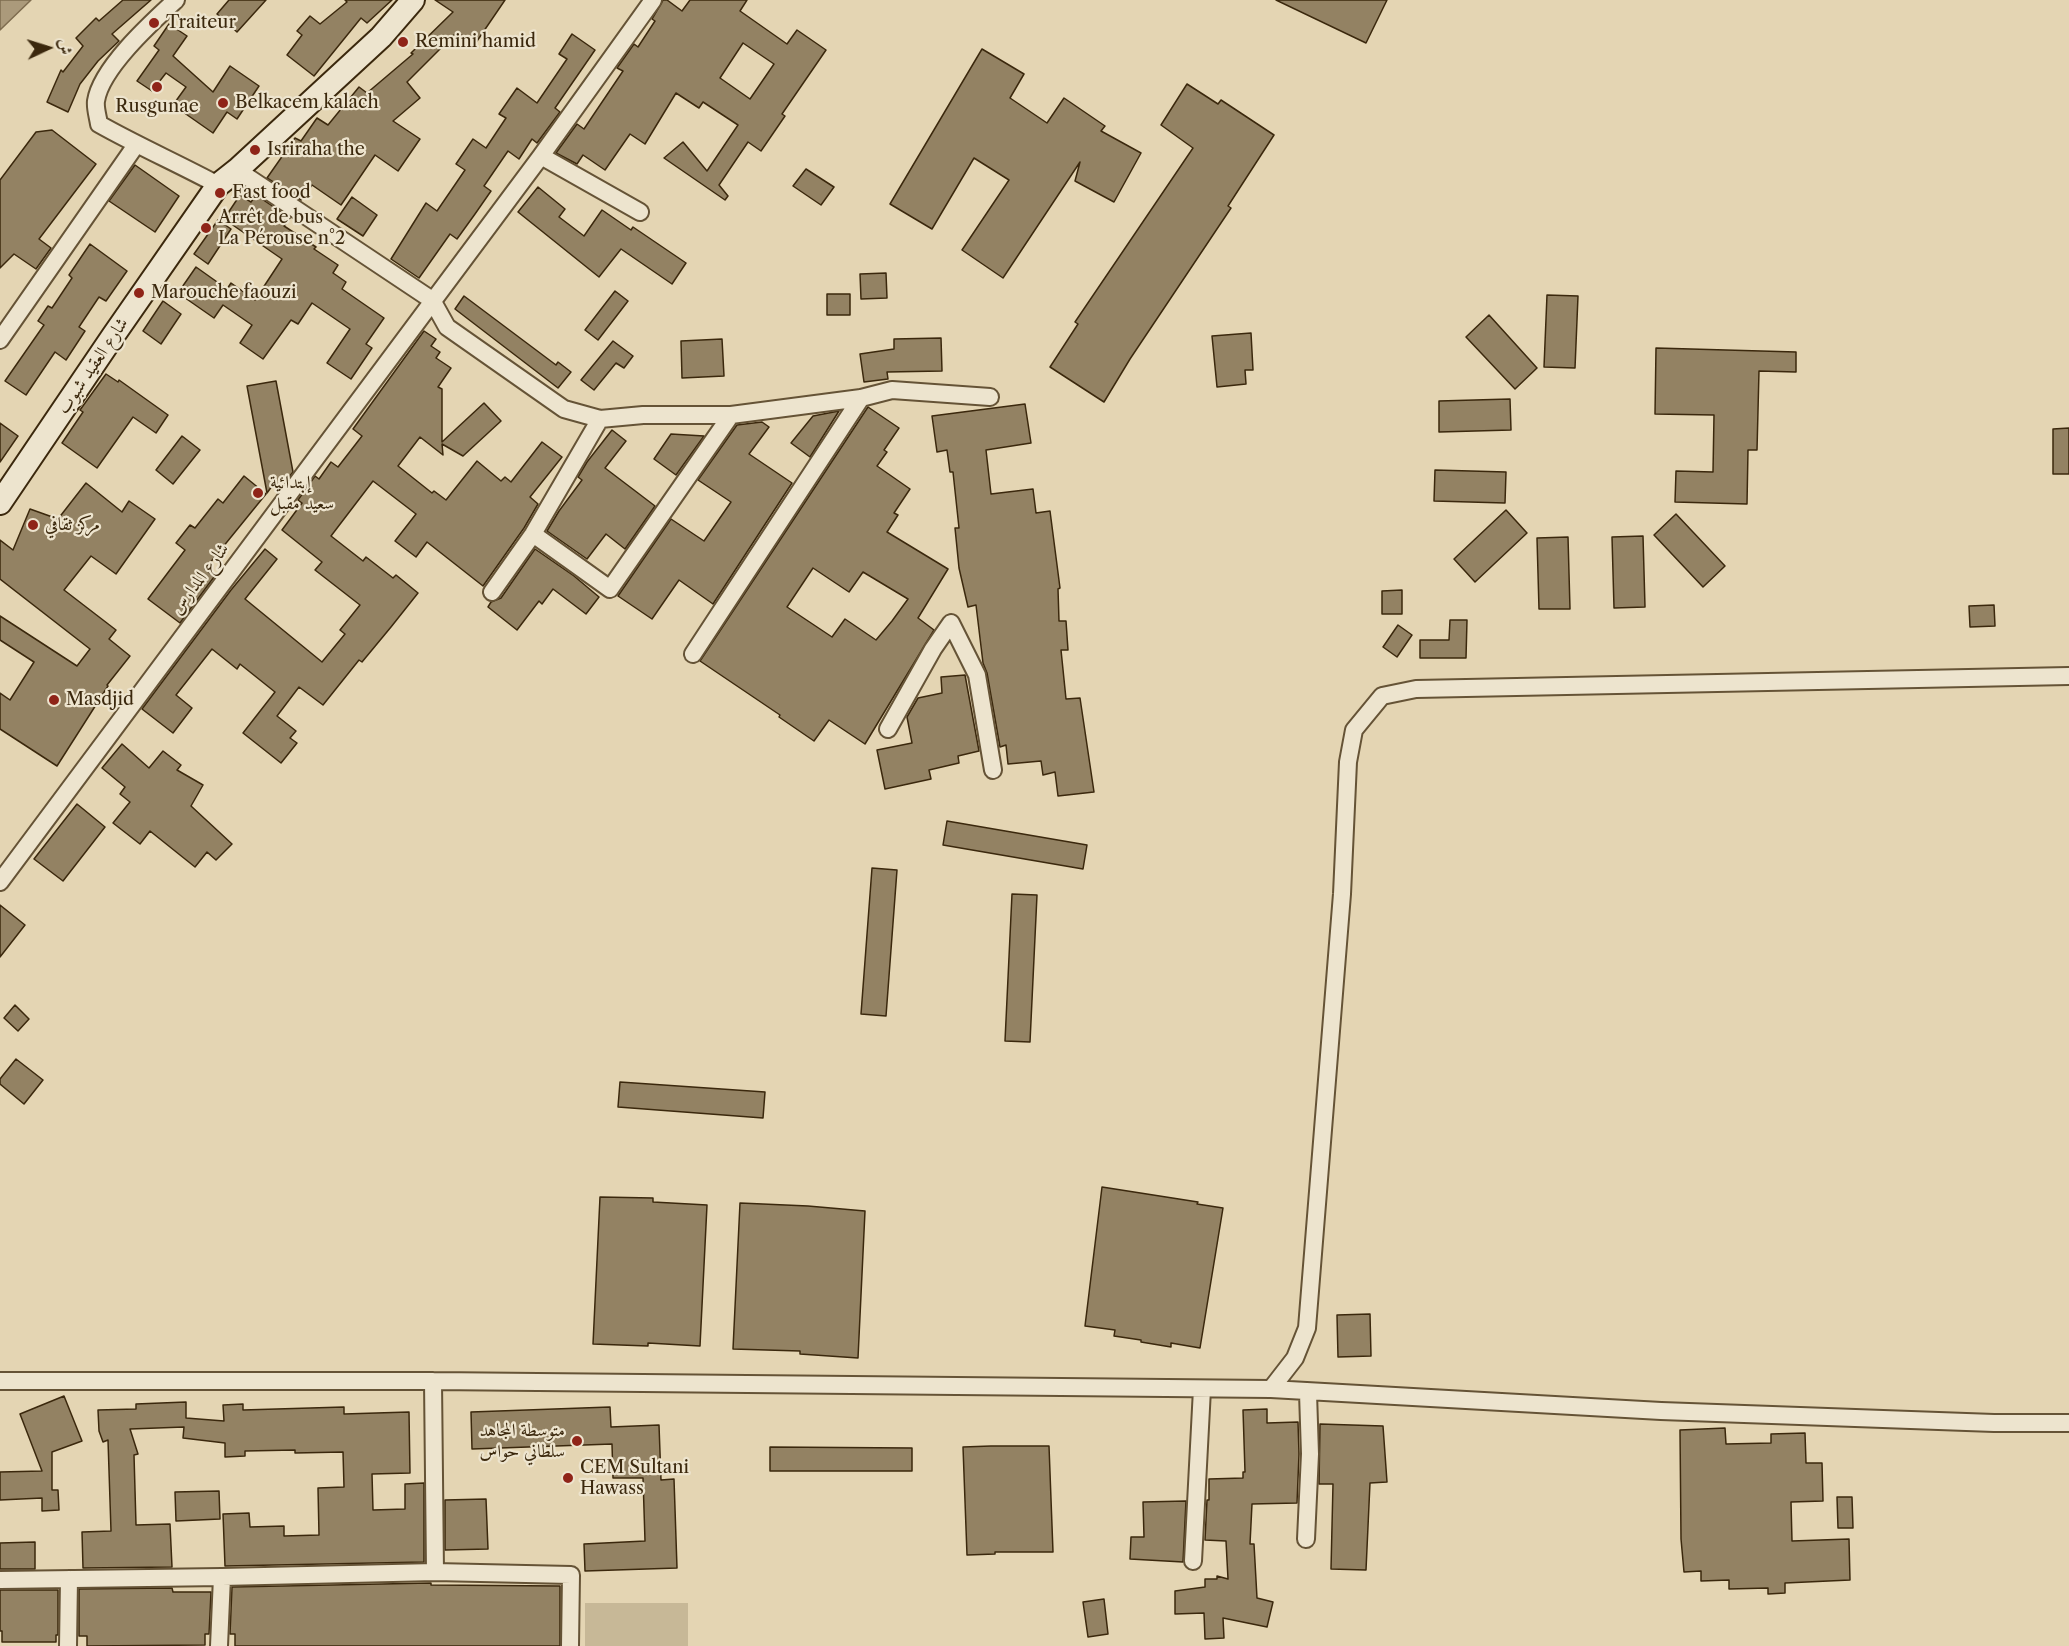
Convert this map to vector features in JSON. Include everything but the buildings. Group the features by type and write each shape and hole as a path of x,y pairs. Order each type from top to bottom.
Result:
{"main road":[{"name":"شارع العقيد شبوب","path":"0,503 218,185 381,37 413,0"}],"street":[{"path":"176,0 134,40 104,81 96,102 99,124 136,145 170,159 218,185"},
{"name":"شارع المدارس","path":"0,882 541,156 653,0"},
{"path":"0,340 136,145"},
{"path":"541,156 640,212"},
{"path":"237,170 432,300 447,327 564,409 600,419 643,415 731,415 861,398 892,390 990,397"},
{"path":"693,654 861,398"},
{"path":"533,534 610,589 731,415"},
{"path":"492,592 533,534 600,419"},
{"path":"888,729 933,649 951,623 977,675 993,770"},
{"path":"1270,1389 1295,1358 1307,1328 1342,894 1348,762 1354,730 1382,696 1416,689 2069,676"},
{"path":"0,1381 433,1381 1270,1389 1308,1393 1661,1411 1994,1423 2069,1422"},
{"path":"433,1381 435,1572"},
{"path":"1193,1561 1202,1389"},
{"path":"1306,1539 1310,1454 1308,1393"},
{"path":"0,1580 435,1572 571,1575 570,1646"},
{"path":"219,1646 222,1577"},
{"path":"68,1646 69,1579"}],"shaded area":[{"path":"0,0 31,0 0,30"},
{"path":"585,1603 688,1603 688,1646 585,1646"}],"place":[{"name":"Traiteur","path":"154,23"},
{"name":"Remini hamid","path":"403,42"},
{"name":"Rusgunae","path":"157,87"},
{"name":"Belkacem kalach","path":"223,103"},
{"name":"Isriraha the","path":"255,150"},
{"name":"Fast food","path":"220,193"},
{"name":"Arrêt de bus La Pérouse n°2","path":"206,228"},
{"name":"Marouche faouzi","path":"139,293"},
{"name":"إبتدائية سعيد مقبل","path":"258,493"},
{"name":"مركز ثقافي","path":"33,525"},
{"name":"Masdjid","path":"54,700"},
{"name":"متوسطة المجاهد سلطاني حواس","path":"577,1441"},
{"name":"CEM Sultani Hawass","path":"568,1478"}]}
